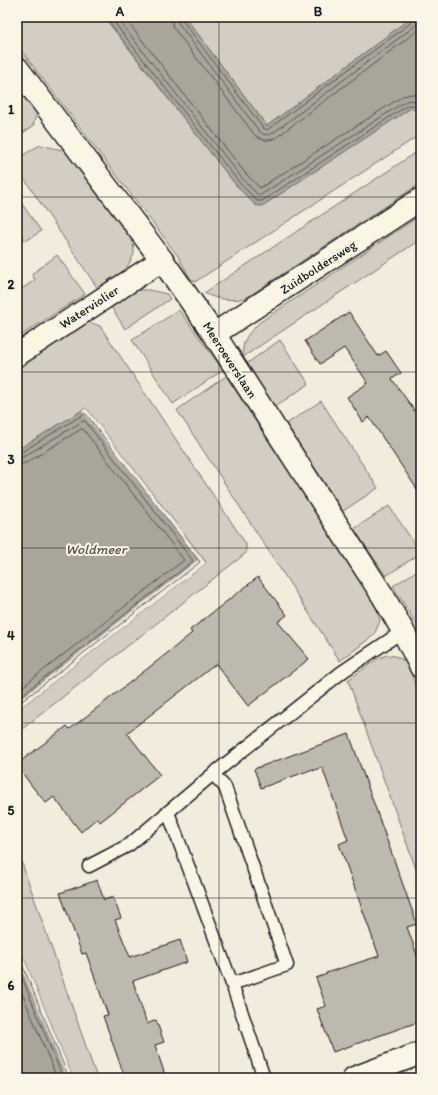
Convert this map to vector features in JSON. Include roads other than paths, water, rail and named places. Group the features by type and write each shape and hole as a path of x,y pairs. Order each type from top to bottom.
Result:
{"street":[{"name":"Meeroeverslaan","path":"17,68 162,260 214,334 383,596 421,667"},
{"name":"Zuidboldersweg","path":"214,334 421,199"},
{"name":"Waterviolier","path":"17,355 162,260"},
{"path":"354,1078 421,1053"}],"lane":[{"path":"89,866 129,845 213,774 342,672 403,631"},
{"path":"213,774 225,787 287,965 232,984"},
{"path":"168,812 232,984 264,1078"}],"water":[{"path":"105,17 185,17 267,126 412,17 421,17 421,114 411,108 262,206 255,205 235,184"},
{"name":"Woldmeer","path":"86,408 206,563 17,710 17,450"},
{"path":"17,942 73,1078 17,1078"}]}
